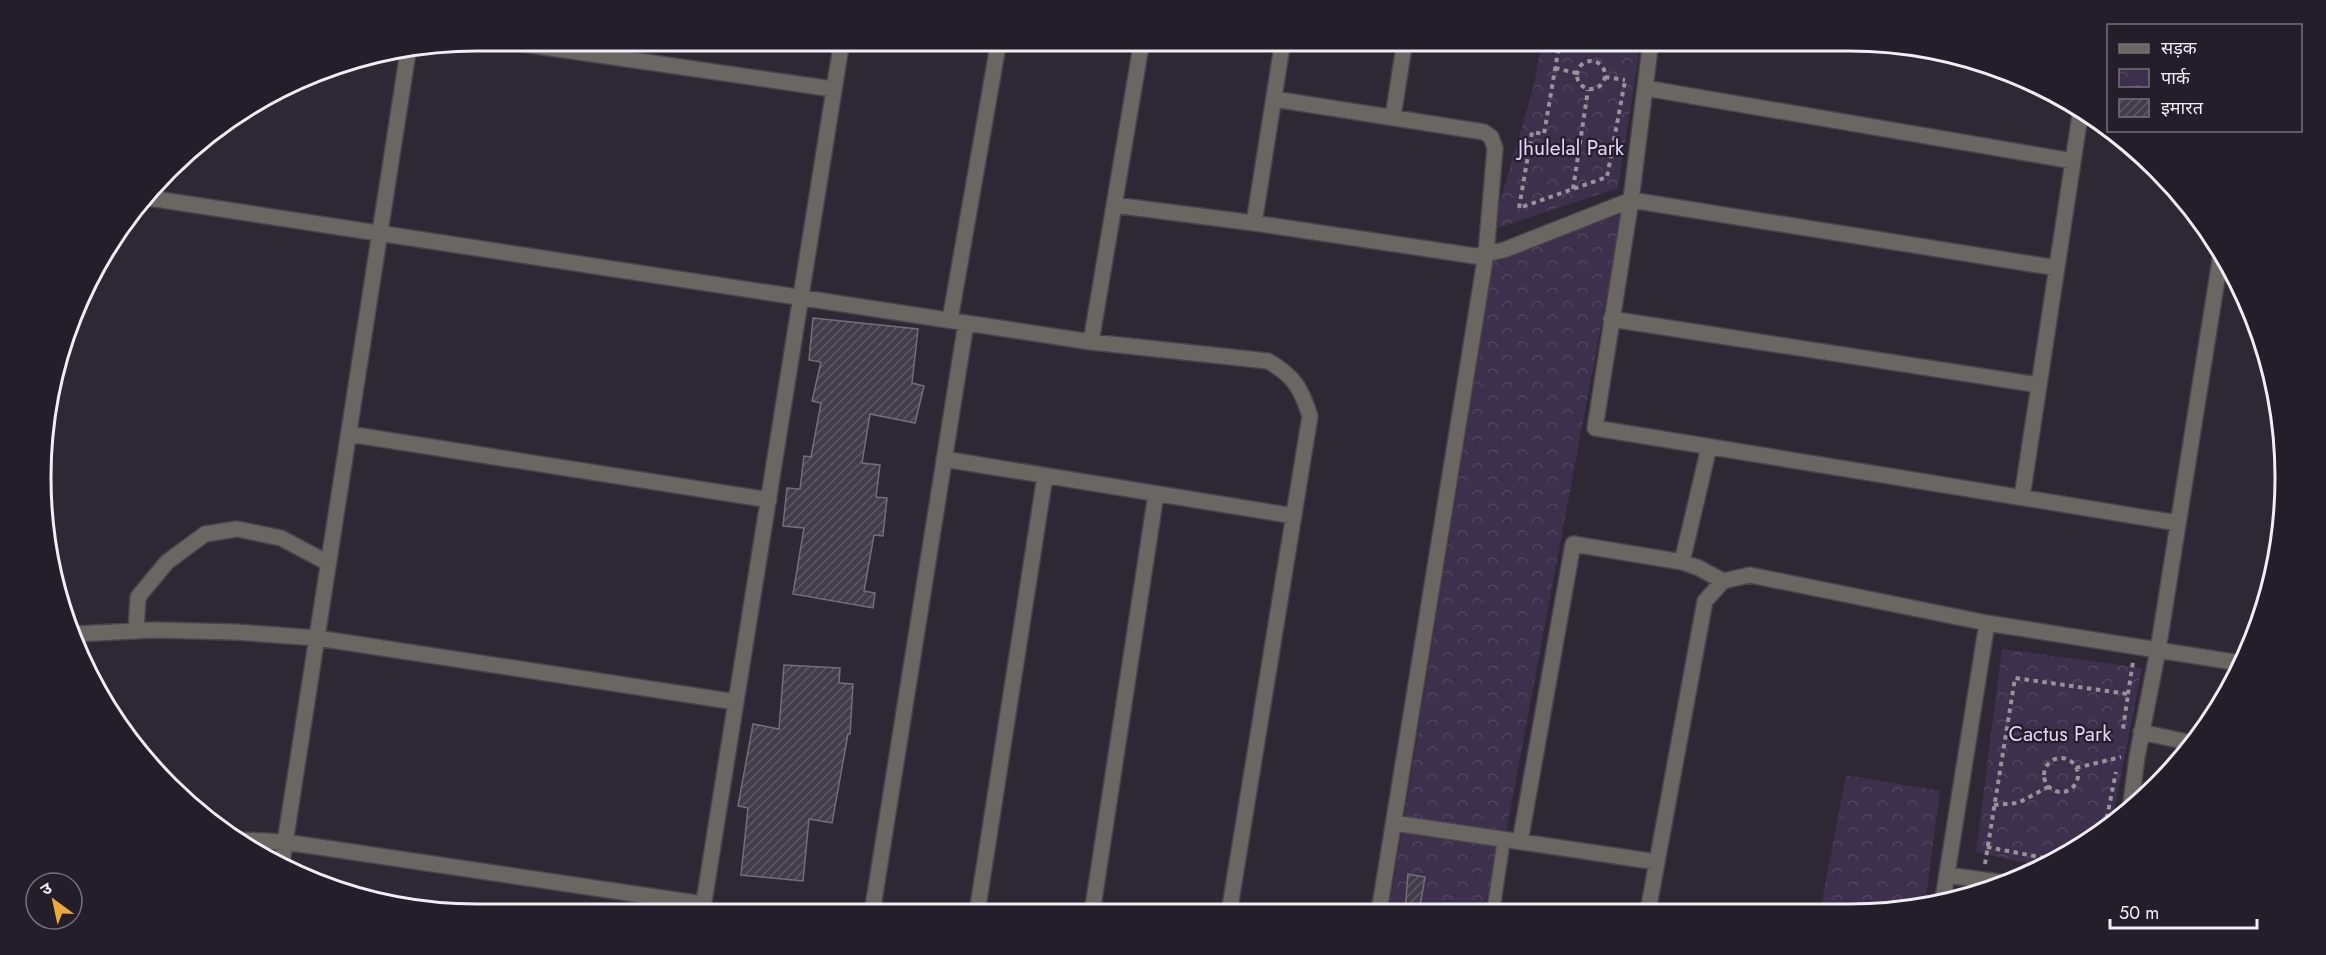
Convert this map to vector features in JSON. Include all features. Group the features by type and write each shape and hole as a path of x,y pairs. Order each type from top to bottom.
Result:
{"street":[{"path":"571,51 833,89"},
{"path":"703,904 840,51"},
{"path":"950,320 997,51"},
{"path":"1091,342 1140,51"},
{"path":"1254,222 1281,51"},
{"path":"1393,117 1403,51"},
{"path":"1650,51 1631,200 1595,428 2178,523"},
{"path":"283,857 407,57"},
{"path":"1645,86 2073,161"},
{"path":"1274,99 1484,132 1491,137 1495,148 1486,254 1380,904"},
{"path":"2022,498 2079,119"},
{"path":"155,199 1091,342 1268,361 1287,372 1302,392 1310,416 1229,904"},
{"path":"1114,205 1254,222 1475,256 1504,250 1631,200 2057,268"},
{"path":"2132,796 2141,732 2158,650 2219,266"},
{"path":"1611,319 2039,385"},
{"path":"874,904 966,323"},
{"path":"349,434 769,500"},
{"path":"1682,562 1709,447"},
{"path":"944,459 1294,516"},
{"path":"978,904 1045,476"},
{"path":"1093,904 1156,494"},
{"path":"136,631 138,597 167,562 205,534 237,529 281,538 328,563"},
{"path":"1520,842 1574,544 1682,562 1723,581"},
{"path":"1649,904 1705,601 1723,581 1750,575 1987,623 2233,662"},
{"path":"1944,893 1987,623"},
{"path":"80,634 136,631 235,632 317,638 736,702"},
{"path":"2141,732 2184,741"},
{"path":"1394,823 1657,862"},
{"path":"254,841 285,842 671,904"},
{"path":"1947,875 1988,880"}],"lane":[{"path":"1494,904 1504,839"}],"path":[{"path":"1558,51 1544,134 1532,132 1519,208 1607,177 1626,81"},
{"path":"1576,73 1582,64 1591,61 1600,64 1605,77"},
{"path":"1555,68 1576,73"},
{"path":"1576,73 1580,85 1588,90 1597,88 1605,77"},
{"path":"1605,77 1645,86"},
{"path":"1573,189 1588,90"},
{"path":"2122,736 2136,647"},
{"path":"2042,857 1987,847 2015,678 2128,694"},
{"path":"2107,817 2120,747"},
{"path":"2076,768 2119,757"},
{"path":"2058,758 2069,760 2076,768 2077,778 2072,788 2061,791 2050,786 2044,774 2048,764 2058,758"},
{"path":"1994,806 2018,803 2050,786"}],"green space":[{"name":"Jhulelal Park","path":"1540,51 1639,51 1618,188 1492,230 1533,88"},
{"path":"1622,214 1506,833 1498,844 1486,904 1390,904 1494,260"},
{"name":"Cactus Park","path":"2002,649 2142,668 2114,811 2062,847 2029,864 1976,852"},
{"path":"1846,775 1940,791 1926,897 1876,903 1821,904"}],"building":[{"path":"813,318 918,329 912,383 924,386 915,423 870,414 862,463 880,465 876,497 887,498 883,536 874,535 864,591 875,593 873,608 793,594 804,528 783,526 787,488 800,489 804,456 811,457 821,403 812,401 821,362 809,360"},
{"path":"784,665 840,668 839,683 853,684 850,734 848,734 832,823 809,819 803,881 741,875 748,808 738,806 753,724 779,729"},
{"path":"1408,874 1425,877 1420,904 1406,904"}]}
